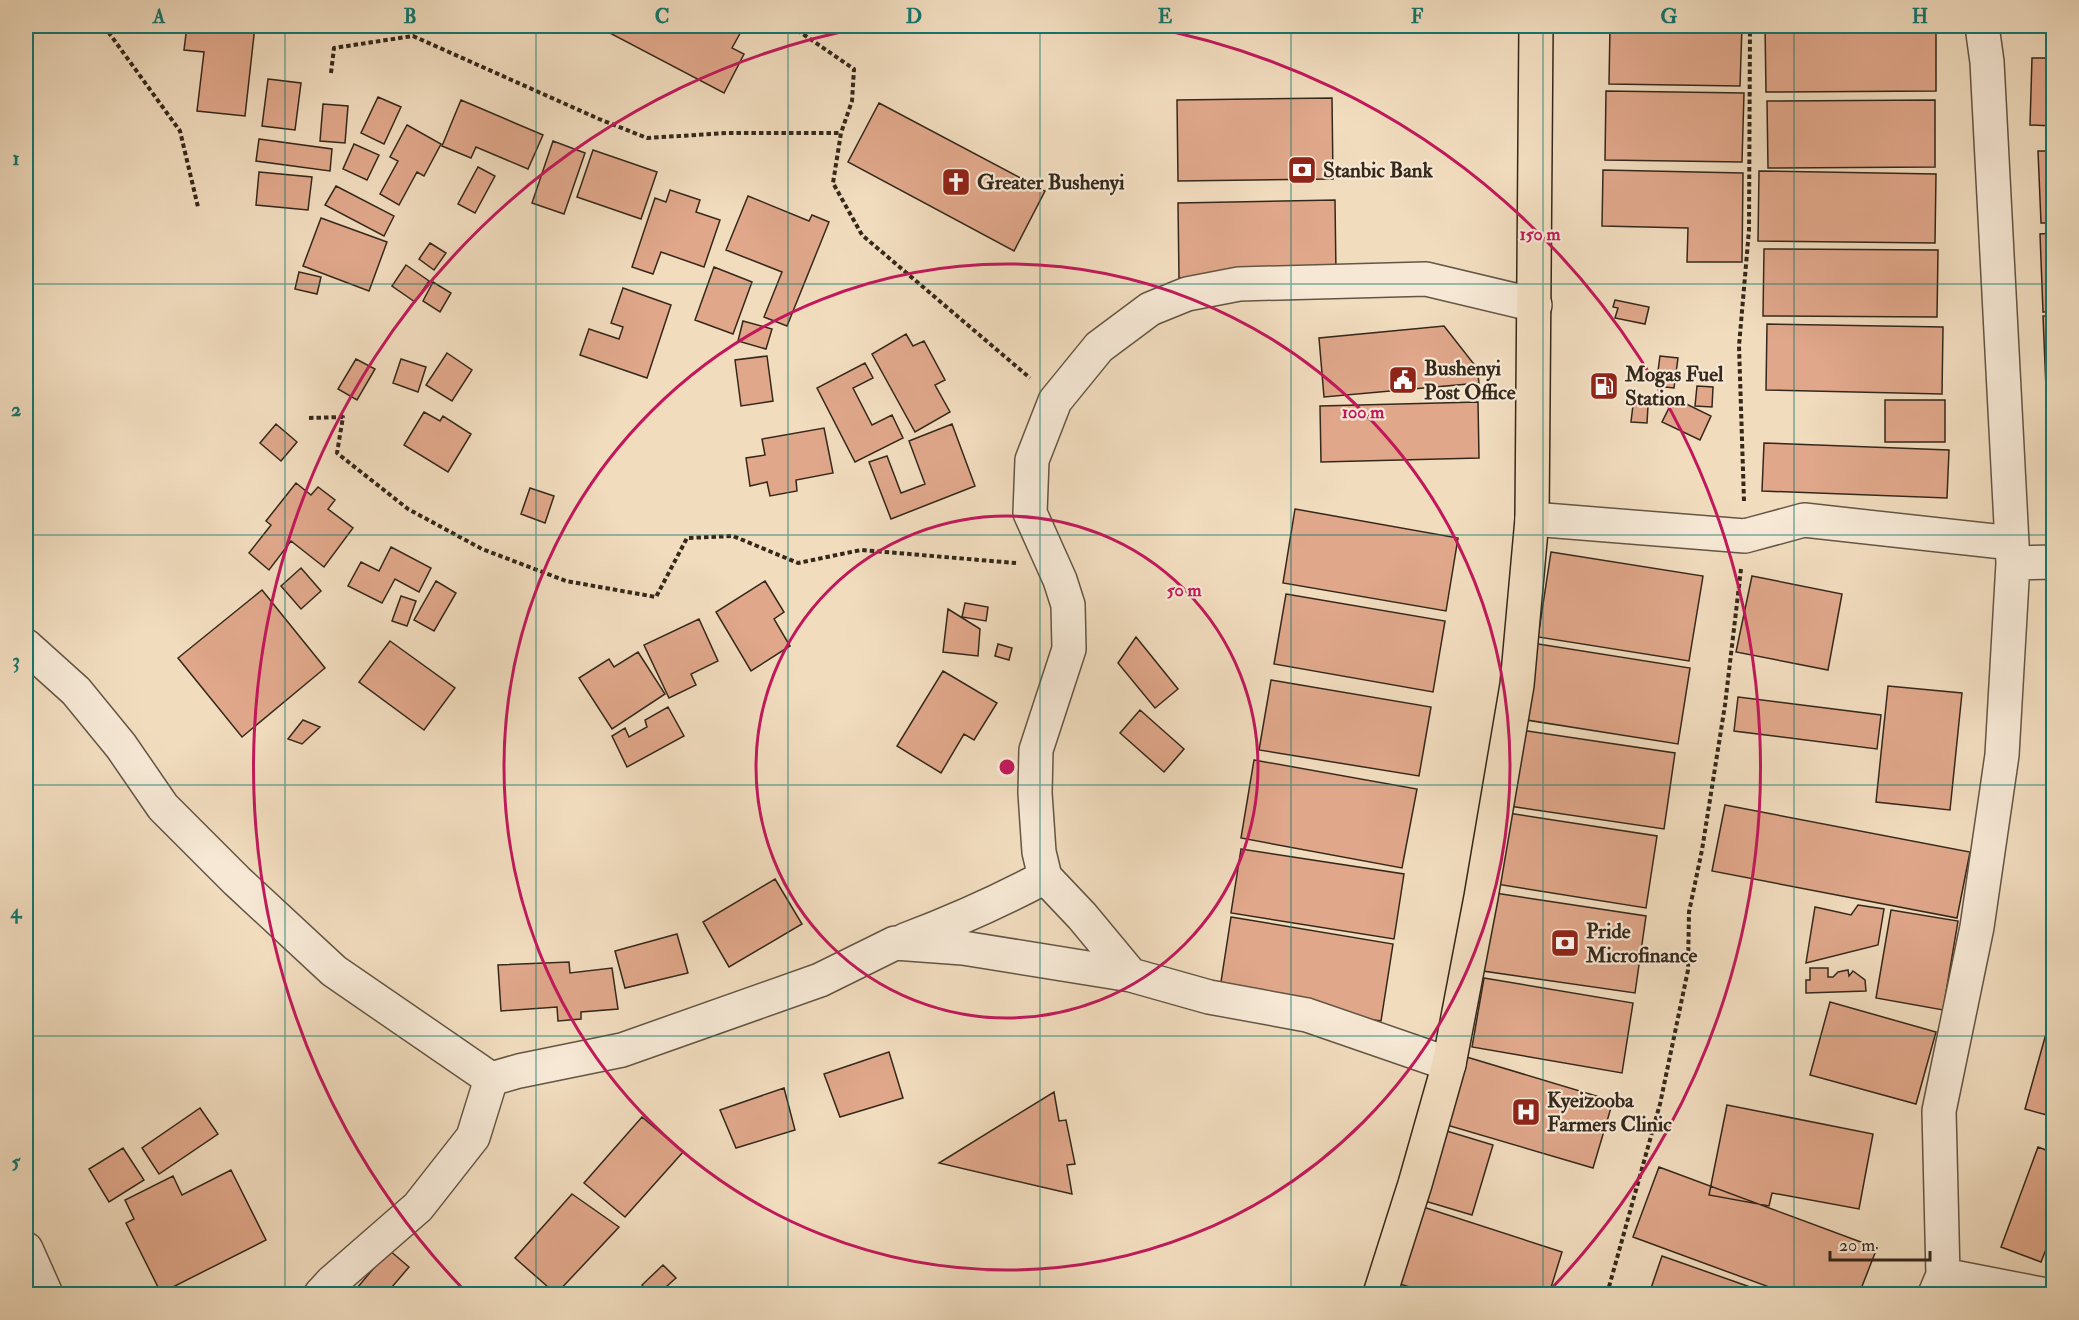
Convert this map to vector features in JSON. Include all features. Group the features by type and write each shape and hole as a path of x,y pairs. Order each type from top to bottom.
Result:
{"main road":[{"path":"1380,1294 1415,1184 1449,1064 1482,897 1516,686 1532,519 1536,26"}],"street":[{"path":"1982,26 1987,62 2013,553 2002,755 1977,927 1940,1111 1939,1285 2041,1294"},
{"path":"1131,975 1046,877 1039,852 1035,794 1036,750 1069,649 1068,605 1060,580 1030,513 1032,460 1055,401 1100,347 1150,309 1187,294 1207,290 1239,284 1426,279 1535,305"},
{"path":"1532,519 1744,536 1804,520 2013,553 2054,562"},
{"path":"26,646 76,691 121,746 163,807 237,881 334,971 491,1079"},
{"path":"491,1079 622,1050 820,980 896,943 1004,899 1046,877"},
{"path":"896,943 963,948 1131,975 1209,997 1307,1015 1449,1064"},
{"path":"321,1294 418,1207 473,1137 491,1079"},
{"path":"26,1249 46,1294"}],"path":[{"path":"104,26 180,131 198,207"},
{"path":"791,26 854,69 852,101 841,134 833,183 862,235 1055,401"},
{"path":"1606,1294 1660,1104 1688,970 1689,912 1702,850 1725,705 1744,536 1739,346 1749,230 1750,26"},
{"path":"332,73 334,48 412,36 647,138 728,133 841,134"},
{"path":"309,418 343,417 337,453 408,509 482,549 566,580 656,597 687,538 733,536 798,563 861,550 1029,564 1055,569"}],"building":[{"path":"187,26 255,26 245,116 197,111 204,52 184,50"},
{"path":"606,26 732,26 742,30 732,48 744,54 724,93 604,30"},
{"path":"1610,26 1742,26 1740,86 1609,84"},
{"path":"1765,26 1936,26 1936,91 1766,92"},
{"path":"2032,58 2054,58 2054,126 2030,125"},
{"path":"268,79 301,83 295,130 262,126"},
{"path":"1606,91 1744,93 1742,162 1605,160"},
{"path":"378,97 401,107 384,144 361,133"},
{"path":"1332,98 1333,179 1178,181 1177,100"},
{"path":"461,100 543,135 528,169 476,147 471,158 442,146"},
{"path":"1935,100 1935,167 1768,168 1767,101"},
{"name":"Greater Bushenyi","path":"879,103 1045,191 1014,251 848,162"},
{"path":"323,104 348,106 345,143 320,141"},
{"path":"407,125 441,144 424,176 417,172 399,205 380,194 398,161 390,157"},
{"path":"259,139 332,149 330,171 256,161"},
{"path":"553,141 585,153 564,214 532,203"},
{"path":"354,144 379,155 367,180 343,169"},
{"path":"593,150 657,172 641,219 577,197"},
{"path":"2038,151 2054,151 2054,223 2041,223"},
{"path":"478,167 495,176 475,213 458,204"},
{"path":"1603,170 1743,173 1742,262 1687,262 1688,228 1602,226"},
{"path":"1759,171 1936,174 1935,243 1758,241"},
{"path":"259,172 312,177 308,210 256,205"},
{"path":"336,186 394,216 384,236 325,205"},
{"path":"670,190 700,200 696,212 720,220 704,267 661,252 653,274 632,267 655,198 666,202"},
{"path":"748,196 809,221 812,215 829,222 787,326 764,317 782,272 726,250"},
{"path":"1335,200 1336,274 1179,278 1178,203"},
{"path":"321,218 387,242 369,291 303,266"},
{"path":"2054,233 2054,312 2043,312 2040,234"},
{"path":"430,243 446,253 434,270 419,259"},
{"path":"1764,249 1938,250 1937,317 1763,316"},
{"path":"406,265 429,281 415,302 392,286"},
{"path":"714,267 752,282 733,334 695,320"},
{"path":"299,272 321,277 317,294 295,289"},
{"path":"433,282 451,293 440,312 423,301"},
{"path":"623,288 671,305 647,378 580,355 589,329 619,339 623,327 611,323"},
{"path":"1615,300 1649,307 1645,324 1615,318 1618,308 1613,307"},
{"path":"2043,316 2054,316 2054,388 2046,388"},
{"path":"743,321 772,329 766,349 738,341"},
{"path":"1767,324 1943,327 1942,394 1766,390"},
{"path":"1444,326 1477,368 1479,383 1324,397 1319,338"},
{"path":"906,334 913,346 924,341 945,380 935,385 950,412 915,432 872,354"},
{"path":"447,353 472,370 452,401 426,385"},
{"path":"767,356 773,401 741,406 735,360"},
{"path":"1660,356 1678,358 1674,388 1656,386"},
{"path":"356,359 375,369 357,400 338,389"},
{"path":"401,359 426,367 418,392 393,383"},
{"path":"865,363 873,378 853,388 872,425 892,415 903,438 855,462 817,388"},
{"path":"1697,386 1713,387 1712,407 1695,406"},
{"path":"2047,393 2054,393 2054,461 2049,461"},
{"path":"1674,398 1711,416 1700,440 1662,422"},
{"path":"1885,400 1945,400 1945,442 1885,442"},
{"path":"1478,402 1479,458 1321,462 1320,406"},
{"path":"1633,405 1648,406 1647,423 1631,422"},
{"path":"424,412 440,421 443,416 471,434 448,472 404,445"},
{"path":"276,424 297,442 281,461 260,443"},
{"path":"952,424 975,486 891,519 869,462 887,456 901,493 925,484 909,441"},
{"path":"824,428 833,473 796,480 797,491 770,496 767,482 750,486 746,458 765,455 762,439"},
{"path":"1764,443 1949,450 1947,498 1762,491"},
{"path":"2048,466 2054,466 2054,520 2049,520"},
{"path":"296,483 311,495 318,487 335,500 328,509 353,528 324,567 291,541 269,570 249,553 271,525 266,521"},
{"path":"530,488 554,496 545,523 521,514"},
{"path":"1295,509 1458,538 1446,611 1283,583"},
{"path":"2050,524 2054,524 2054,542 2051,542"},
{"path":"391,547 431,568 419,592 395,579 382,603 348,586 361,562 379,571"},
{"path":"1551,552 1703,576 1689,661 1538,637"},
{"path":"301,568 321,591 301,609 281,586"},
{"path":"1752,576 1842,594 1828,670 1736,652"},
{"path":"436,581 456,593 434,631 414,620"},
{"path":"765,581 784,612 774,619 790,646 751,671 716,612"},
{"path":"262,590 325,668 242,737 178,658"},
{"path":"1286,594 1445,621 1433,692 1274,664"},
{"path":"401,596 416,601 407,626 392,621"},
{"path":"965,603 988,607 986,621 962,617"},
{"path":"948,609 980,629 978,656 943,652"},
{"path":"699,619 718,661 691,674 696,685 669,698 644,645"},
{"path":"1136,637 1178,689 1155,708 1118,663"},
{"path":"390,641 455,688 424,730 359,682"},
{"path":"1532,643 1690,668 1678,744 1520,719"},
{"path":"998,644 1012,648 1009,660 995,656"},
{"path":"638,652 665,694 612,729 579,678 609,659 614,667"},
{"path":"943,671 997,703 974,740 964,734 941,773 897,746"},
{"path":"1271,680 1431,707 1419,776 1259,750"},
{"path":"1888,686 1962,693 1950,810 1876,802"},
{"path":"1738,697 1881,715 1877,749 1734,731"},
{"path":"668,707 684,736 627,767 612,736 625,728 629,737 647,727 645,720"},
{"path":"1140,710 1184,749 1164,772 1120,733"},
{"path":"303,720 320,727 302,744 288,739"},
{"path":"1521,730 1675,753 1664,829 1509,806"},
{"path":"2054,759 2054,843 2048,843"},
{"path":"1254,760 1417,789 1402,868 1241,838"},
{"path":"1725,805 1970,852 1957,918 1712,871"},
{"path":"1508,813 1657,836 1646,908 1496,884"},
{"path":"1241,849 1404,874 1394,939 1231,913"},
{"path":"775,879 802,924 729,967 703,922"},
{"name":"Pride Microfinance","path":"1495,893 1646,916 1635,993 1483,971"},
{"path":"1858,905 1884,909 1878,945 1806,963 1815,907 1851,915"},
{"path":"1891,910 1958,921 1943,1010 1876,998"},
{"path":"1231,917 1393,944 1381,1021 1219,995"},
{"path":"677,934 688,973 625,988 615,951"},
{"path":"569,962 570,973 612,968 618,1009 581,1012 581,1019 558,1021 557,1007 501,1011 498,965"},
{"path":"1810,968 1828,968 1828,977 1848,970 1849,976 1853,971 1865,980 1866,991 1806,993 1806,980 1810,980"},
{"path":"1484,978 1633,1003 1622,1073 1472,1047"},
{"path":"1830,1002 1936,1032 1916,1104 1810,1075"},
{"path":"2054,1005 2054,1117 2025,1109"},
{"path":"889,1052 903,1098 840,1117 824,1074"},
{"name":"Kyeizooba Farmers Clinic","path":"1460,1055 1613,1101 1593,1168 1440,1123"},
{"path":"784,1088 795,1130 736,1148 720,1110"},
{"path":"1054,1092 1059,1121 1066,1120 1075,1164 1067,1165 1072,1194 939,1163"},
{"path":"1727,1105 1873,1134 1859,1209 1772,1193 1769,1206 1709,1195"},
{"path":"200,1108 218,1134 159,1174 142,1148"},
{"path":"642,1117 683,1152 625,1217 584,1183"},
{"path":"1440,1129 1493,1145 1472,1215 1418,1199"},
{"path":"2038,1147 2054,1153 2054,1229 2041,1262 2001,1247"},
{"path":"123,1148 144,1180 109,1202 89,1169"},
{"path":"1659,1167 1877,1248 1859,1294 1788,1294 1633,1237"},
{"path":"231,1170 266,1240 161,1293 126,1223 134,1219 125,1200 173,1176 182,1195"},
{"path":"572,1194 619,1227 556,1294 515,1258"},
{"path":"1417,1205 1562,1252 1549,1294 1433,1294 1393,1282"},
{"path":"389,1250 409,1267 386,1294 352,1294"},
{"path":"1662,1256 1770,1294 1649,1294"},
{"path":"663,1265 676,1278 658,1294 650,1294 642,1285"},
{"path":"1393,1287 1415,1294 1391,1294"}],"place":[{"name":"Stanbic Bank","path":"1302,170"},
{"name":"Greater Bushenyi","path":"956,182"},
{"name":"Bushenyi Post Office","path":"1403,380"},
{"name":"Mogas Fuel Station","path":"1604,386"},
{"name":"Pride Microfinance","path":"1565,943"},
{"name":"Kyeizooba Farmers Clinic","path":"1526,1112"}]}
